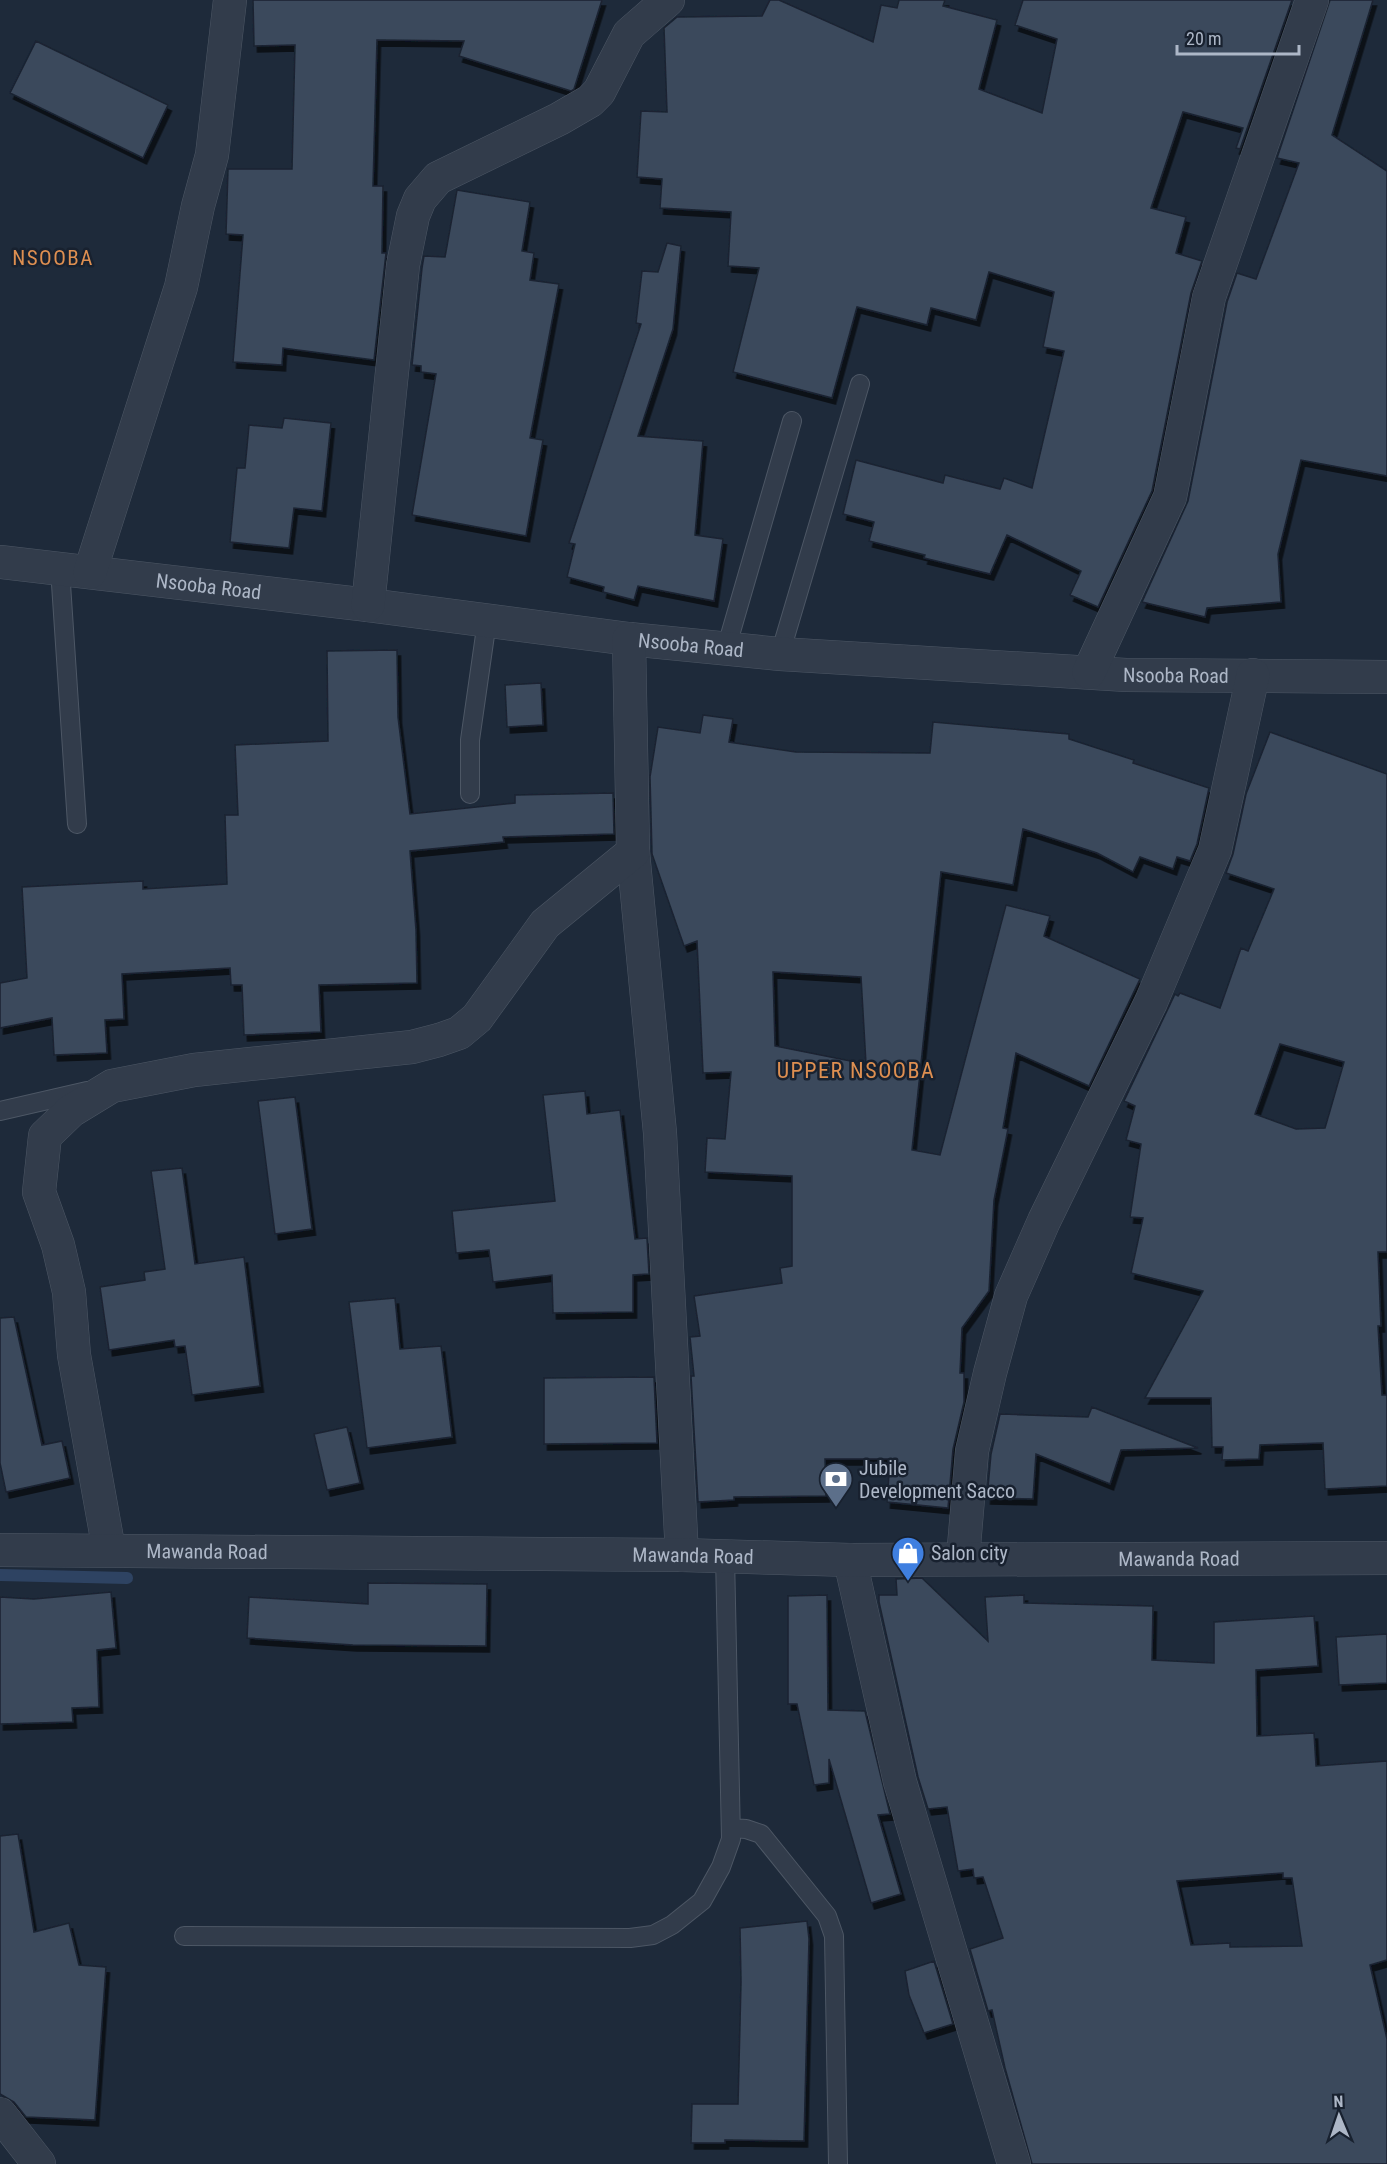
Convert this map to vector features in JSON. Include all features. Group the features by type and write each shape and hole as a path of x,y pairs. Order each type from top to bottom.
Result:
{"street":[{"path":"75,570 181,287 198,206 212,154 230,0"},
{"path":"368,605 403,265 413,216 420,199 438,178 590,102 599,92 629,34 668,0"},
{"path":"1089,672 1170,497 1209,297 1312,0"},
{"name":"Nsooba Road","path":"0,561 629,639 780,654 1126,675 1387,677"},
{"path":"629,639 633,852 660,1133 682,1555"},
{"path":"963,1558 972,1451 1011,1296 1044,1221 1151,1002 1215,850 1254,675"},
{"path":"109,1550 74,1355 69,1292 58,1245 39,1192 45,1137 71,1111 112,1086 194,1070 412,1047 459,1033 477,1018 545,924 633,852"},
{"name":"Mawanda Road","path":"0,1550 682,1555 850,1560 1387,1558"},
{"path":"850,1560 900,1782 1014,2164"},
{"path":"0,2114 39,2164"}],"lane":[{"path":"780,654 860,384"},
{"path":"726,649 792,421"},
{"path":"75,570 77,824"},
{"path":"470,794 470,740 486,621"},
{"path":"0,1111 112,1086"},
{"path":"184,1936 630,1938 653,1935 672,1924 702,1901 721,1867 731,1839 725,1556"},
{"path":"731,1828 746,1829 761,1834 827,1916 834,1936 838,2164"}],"building":[{"path":"253,0 602,0 574,89 571,91 459,56 464,41 377,40 373,186 383,186 382,253 386,253 374,360 283,348 282,365 233,362 243,235 226,234 228,169 292,169 295,45 254,46"},
{"path":"770,0 779,0 873,42 881,5 897,8 899,0 945,0 943,6 997,20 979,89 1042,113 1057,39 1015,25 1023,0 1292,0 1240,149 1236,148 1243,128 1183,112 1151,208 1186,217 1176,253 1202,261 1191,293 1152,491 1098,607 1070,595 1081,571 1007,535 990,574 924,558 925,555 869,541 874,522 843,514 856,460 943,483 945,475 1000,489 1004,478 1032,488 1064,351 1043,347 1054,292 989,272 976,320 931,308 927,325 857,307 832,398 733,372 759,268 728,266 731,212 660,208 662,179 637,177 641,111 667,112 664,28 677,17 762,16"},
{"path":"1330,0 1373,0 1332,135 1387,171 1387,476 1301,460 1278,554 1281,602 1207,608 1205,617 1142,602 1188,501 1227,302 1237,273 1256,279 1299,163 1277,158"},
{"path":"36,41 168,105 143,158 10,93"},
{"path":"457,190 530,202 522,251 534,253 530,280 559,284 530,438 543,440 526,536 412,515 436,374 421,372 421,366 412,365 422,268 424,256 445,257"},
{"path":"667,243 681,246 673,329 638,436 703,441 695,535 723,539 714,601 638,586 634,600 603,592 604,587 567,577 575,544 569,543 641,324 636,323 642,271 658,272"},
{"path":"284,418 331,423 322,511 294,508 289,548 230,542 237,468 245,468 249,425 282,428"},
{"path":"397,650 398,717 410,814 515,803 515,795 613,793 614,834 503,837 504,842 410,851 416,930 417,983 319,985 321,1032 244,1035 242,985 231,985 230,968 122,974 124,1019 105,1020 107,1053 54,1055 52,1018 0,1028 0,983 27,978 22,887 143,881 143,889 227,884 225,815 238,815 235,745 328,741 327,651"},
{"path":"541,683 543,725 507,727 505,685"},
{"path":"703,715 733,719 729,742 796,752 930,753 933,722 1069,734 1069,739 1209,788 1197,844 1190,861 1177,857 1173,869 1140,857 1133,872 1097,853 1023,829 1013,885 941,872 912,1150 940,1155 1006,905 1050,916 1044,936 1140,979 1089,1086 1016,1053 1003,1128 1008,1129 994,1200 989,1291 962,1328 960,1373 964,1373 964,1402 953,1449 948,1508 887,1502 890,1459 825,1459 826,1496 734,1497 734,1500 698,1502 691,1376 694,1376 690,1337 700,1336 694,1296 782,1283 780,1268 792,1266 792,1176 705,1172 707,1138 725,1139 731,1072 703,1073 697,941 684,946 652,854 650,777 658,727 700,733","holes":["773,972 861,977 866,1064 775,1046"]},
{"path":"1270,732 1387,774 1387,1252 1378,1252 1381,1326 1378,1326 1382,1395 1387,1395 1387,1486 1325,1489 1323,1443 1260,1445 1259,1459 1222,1460 1223,1447 1212,1447 1211,1398 1145,1398 1203,1291 1131,1273 1143,1218 1130,1217 1141,1144 1126,1140 1135,1106 1124,1101 1175,994 1178,996 1180,993 1220,1008 1241,948 1248,951 1274,889 1226,873 1233,854 1246,794","holes":["1280,1044 1344,1062 1325,1128 1296,1129 1255,1114"]},
{"path":"585,1091 587,1114 620,1110 635,1239 647,1238 649,1274 633,1275 633,1312 553,1313 552,1275 493,1282 489,1250 456,1253 452,1211 555,1201 543,1095"},
{"path":"295,1097 312,1229 275,1234 258,1101"},
{"path":"182,1168 195,1264 244,1257 260,1386 192,1395 185,1346 175,1347 174,1340 109,1350 100,1287 145,1280 144,1272 165,1269 151,1171"},
{"path":"395,1298 400,1349 441,1346 452,1437 367,1448 349,1302"},
{"path":"14,1317 42,1445 62,1441 70,1478 6,1492 0,1463 0,1318"},
{"path":"654,1377 657,1443 544,1444 544,1378"},
{"path":"1092,1407 1198,1448 1121,1450 1110,1484 1036,1454 1033,1499 987,1498 991,1454 1000,1414 1088,1417"},
{"path":"347,1427 360,1483 327,1490 314,1434"},
{"path":"922,1578 988,1641 985,1597 1024,1595 1024,1603 1153,1606 1152,1660 1214,1663 1214,1622 1314,1616 1318,1666 1256,1670 1257,1736 1314,1733 1316,1766 1387,1761 1387,1960 1370,1965 1387,2039 1387,2164 1032,2164 1005,2068 992,2010 988,2011 970,1949 1003,1938 983,1877 974,1878 973,1869 958,1871 947,1807 928,1809 918,1777 879,1602 879,1595 897,1595 896,1579","holes":["1283,1873 1283,1878 1292,1878 1302,1946 1230,1947 1230,1943 1191,1945 1177,1881"]},
{"path":"368,1583 487,1584 486,1646 353,1645 247,1638 249,1597 368,1604"},
{"path":"111,1592 116,1648 97,1650 99,1707 72,1708 73,1722 0,1724 0,1597 34,1599"},
{"path":"827,1595 828,1710 865,1711 890,1814 878,1815 901,1894 871,1903 829,1759 829,1783 814,1785 797,1704 788,1704 788,1596"},
{"path":"1387,1634 1387,1683 1339,1685 1336,1637"},
{"path":"18,1834 34,1932 69,1923 79,1965 106,1967 95,2120 26,2117 14,2102 0,2094 0,1836"},
{"path":"807,1921 809,1939 804,2141 725,2140 725,2143 691,2143 692,2104 738,2104 740,1928"},
{"path":"934,1961 953,2024 924,2033 909,1995 905,1971"}],"waterway":[{"path":"0,1575 127,1578"}],"place":[{"name":"Jubile Development Sacco","path":"836,1508"},
{"name":"Salon city","path":"908,1582"}],"district":[{"name":"NSOOBA","path":"53,258"},
{"name":"UPPER NSOOBA","path":"856,1070"}]}
